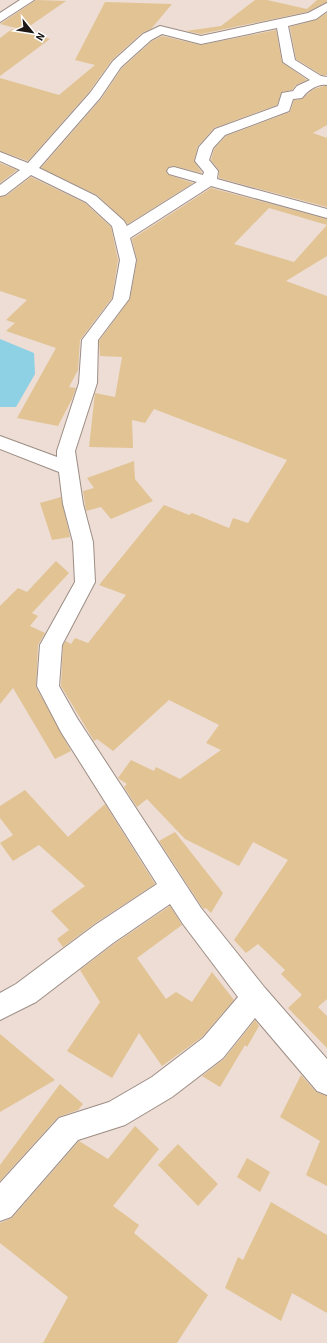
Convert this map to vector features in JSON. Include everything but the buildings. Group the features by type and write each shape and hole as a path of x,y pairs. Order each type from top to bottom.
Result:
{"street":[{"path":"0,18 28,0"},
{"path":"0,192 30,169 69,122 95,95 107,76 117,64 147,37 160,30 201,40 282,24 312,16 327,6"},
{"path":"282,24 289,62 324,80"},
{"path":"209,181 210,171 202,161 206,147 216,135 226,129 247,123 284,108 287,96 297,95 302,89 324,80"},
{"path":"0,156 91,199 119,224 128,260 121,299 90,340 88,384 66,451 73,504 83,542 84,582 52,645 48,686 69,725 192,916 255,997 327,1081"},
{"path":"174,171 327,214"},
{"path":"122,236 209,181"},
{"path":"0,442 68,468"},
{"path":"0,1007 26,993 104,934 174,887"},
{"path":"0,1206 69,1128 115,1115 162,1087 213,1048 255,997"}],"water":[{"path":"0,339 34,353 35,374 16,407 0,407"}]}
